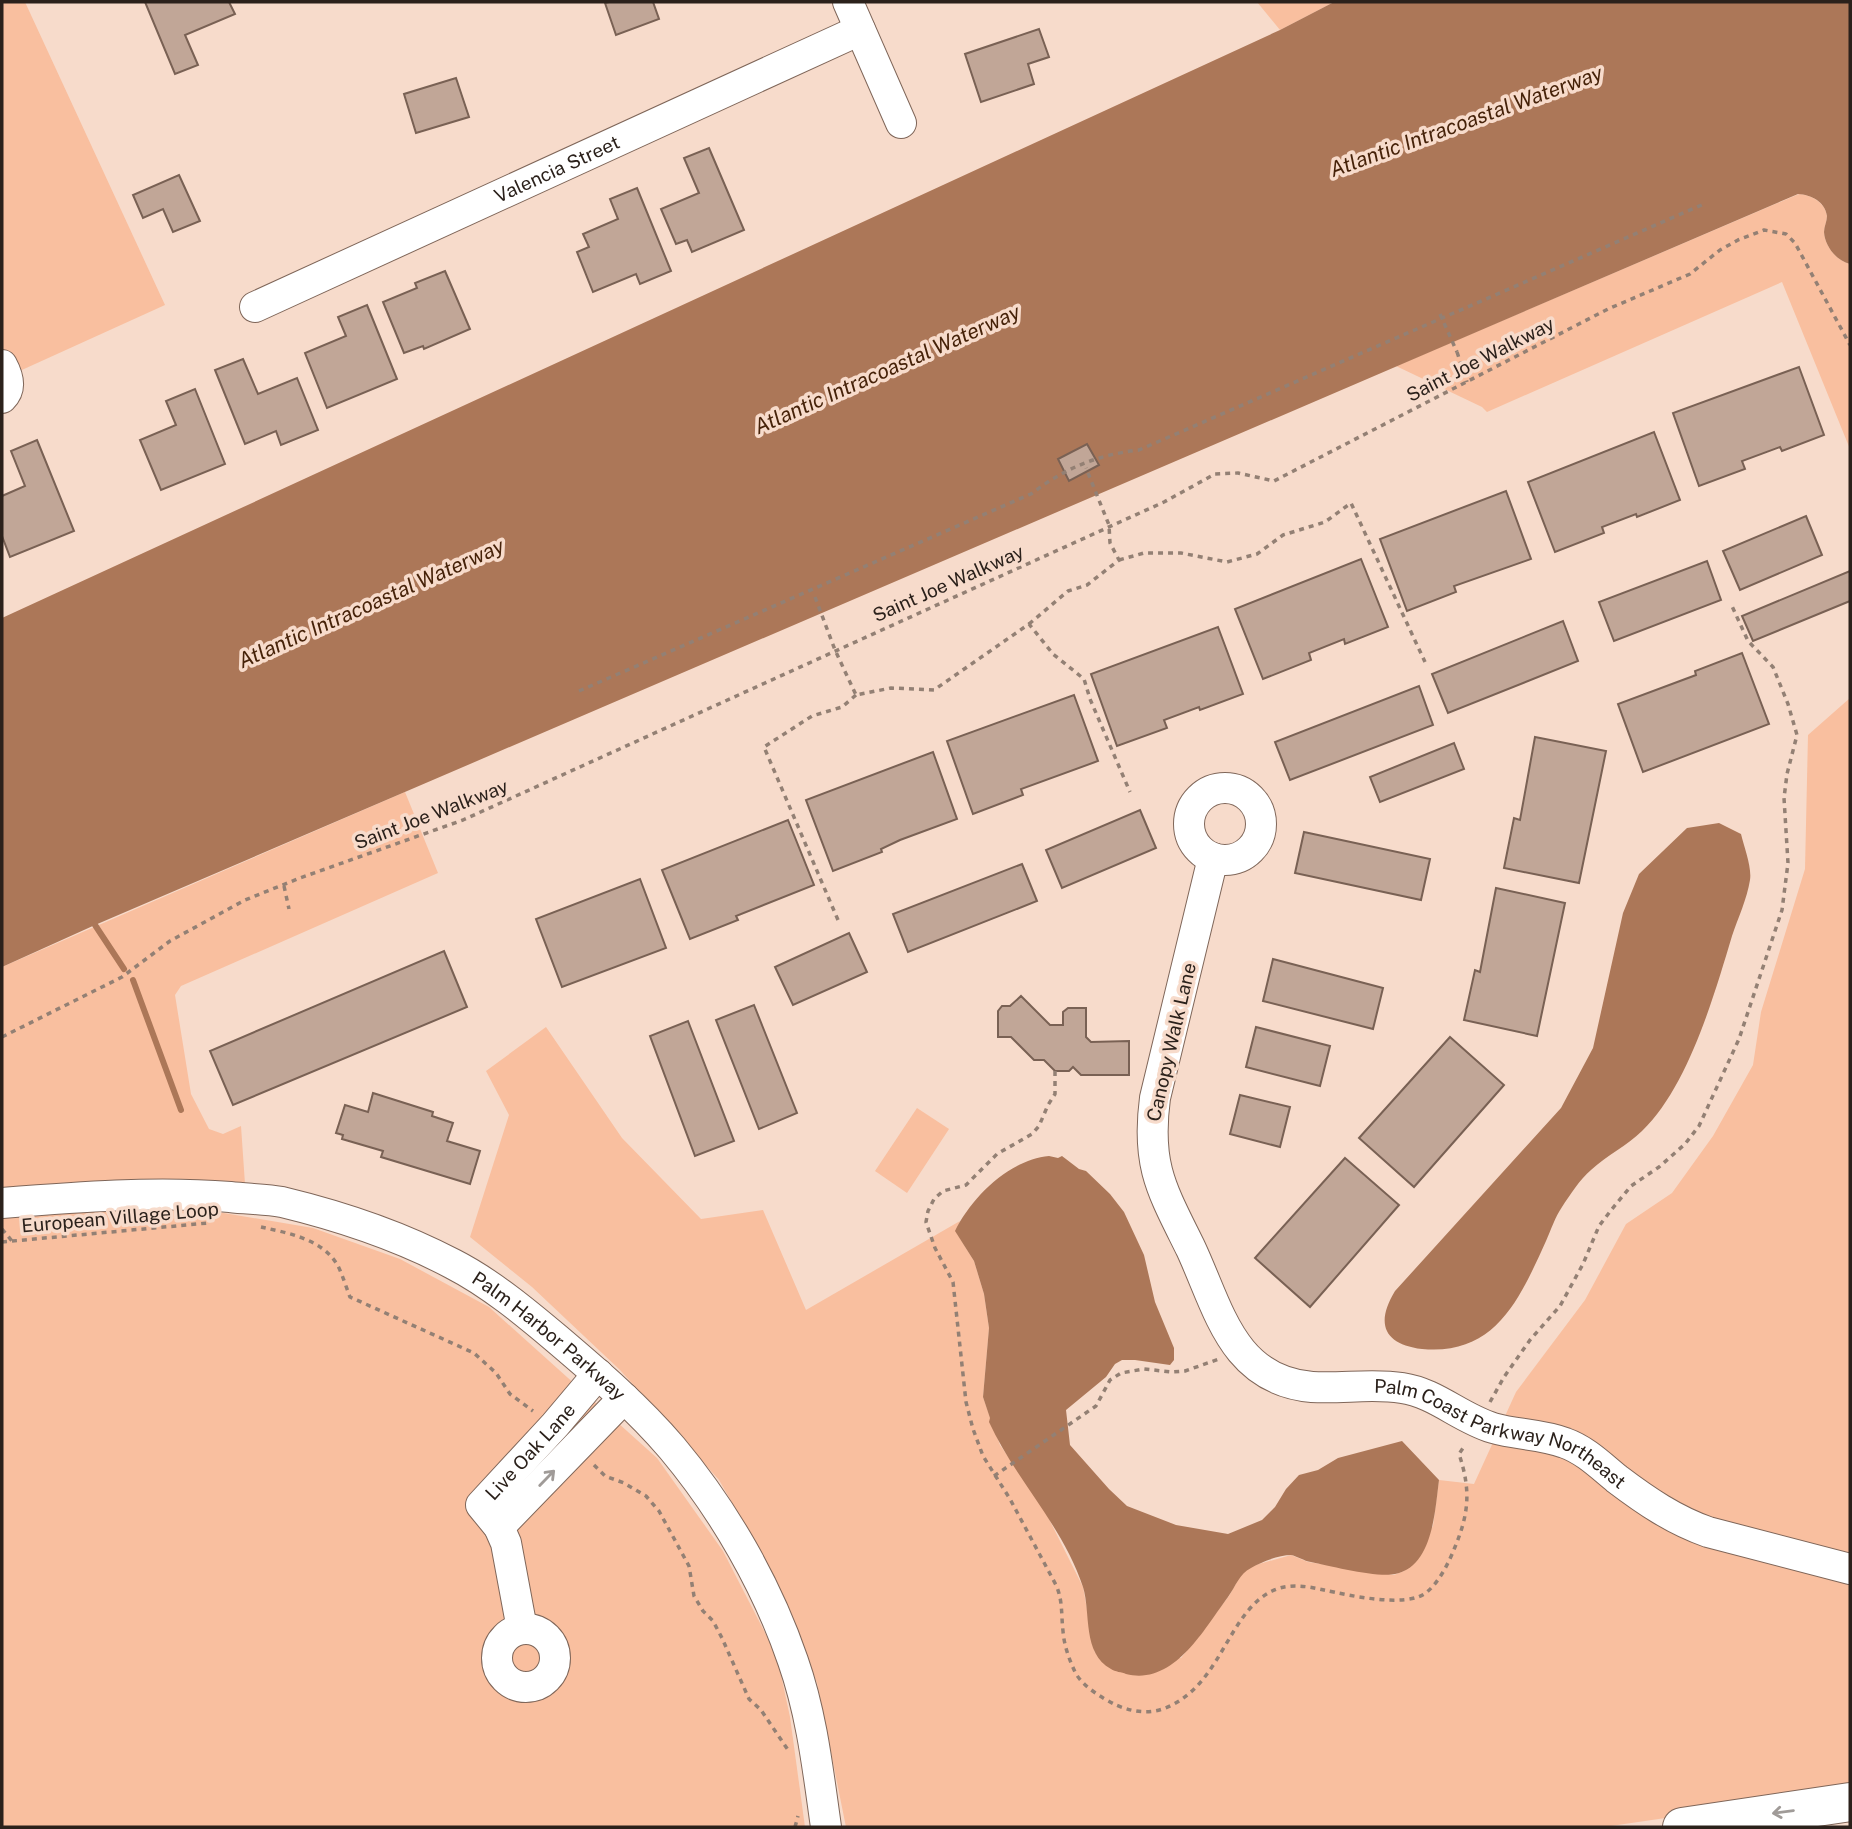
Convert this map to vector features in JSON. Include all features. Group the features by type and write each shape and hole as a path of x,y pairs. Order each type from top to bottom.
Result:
{"main road":[{"path":"1682,1827 1850,1802"}],"street":[{"path":"848,2 901,122"},
{"name":"Valencia Street","path":"255,307 860,30"},
{"path":"2,365 9,379 5,396 2,398"},
{"name":"Canopy Walk Lane","path":"1196,1261 1161,1187 1155,1168 1151,1129 1154,1098 1213,858"},
{"name":"Palm Harbor Parkway","path":"2,1203 118,1195 198,1195 280,1202 369,1227 454,1264 523,1310 624,1398 671,1448 708,1495 760,1584 793,1661 806,1708 827,1827"},
{"name":"Palm Coast Parkway Northeast","path":"1196,1261 1223,1325 1240,1351 1260,1368 1284,1381 1311,1387 1371,1385 1406,1388 1439,1400 1478,1422 1507,1432 1554,1439 1578,1449 1642,1497 1688,1525 1850,1569"},
{"name":"Live Oak Lane","path":"522,1629 506,1542 499,1527 481,1505 598,1374"},
{"name":"Live Oak Lane","path":"499,1527 624,1398"}],"path":[{"path":"579,691 1031,494 1055,475 1109,453 1139,450 1704,204"},
{"name":"Saint Joe Walkway","path":"2,1037 122,977 170,941 245,900 463,820 1164,502 1215,474 1238,473 1274,481 1608,309 1690,274 1720,250 1764,230 1786,234 1795,243 1850,345"},
{"path":"1440,314 1467,382"},
{"path":"1086,468 1109,525 1110,543 1119,560"},
{"path":"838,920 764,747 812,716 842,707 856,695 891,688 934,690 1030,624 1068,591 1087,585 1119,560 1144,552 1181,553 1227,562 1257,554 1283,535 1325,522 1351,503 1425,662"},
{"path":"814,597 856,695"},
{"path":"1055,1072 1055,1094 1039,1126 1032,1134 997,1154 966,1185 943,1191 934,1199 926,1222 953,1282 966,1402 982,1456 1021,1520 1062,1598 1065,1645 1077,1675 1099,1694 1126,1709 1139,1713 1156,1711 1169,1707 1195,1690 1213,1667 1250,1608 1273,1590 1293,1585 1358,1597 1401,1600 1414,1599 1426,1593 1449,1562 1468,1507 1468,1491 1459,1454 1510,1368 1530,1340 1560,1307 1599,1226 1632,1186 1685,1144 1699,1126 1739,1039 1782,911 1788,863 1784,798 1797,735 1773,667 1748,641 1731,604"},
{"path":"1030,624 1053,654 1084,679 1130,792"},
{"path":"284,886 289,909"},
{"name":"European Village Loop","path":"2,1242 219,1222"},
{"path":"257,1226 299,1236 318,1246 337,1264 351,1297 474,1353 496,1373 510,1394 525,1407 555,1424"},
{"path":"2,1229 12,1242"},
{"path":"993,1476 1096,1406 1110,1380 1121,1373 1144,1369 1185,1371 1240,1351"},
{"path":"582,1441 589,1450 594,1465 605,1476 646,1496 659,1511 689,1566 694,1596 713,1621 749,1699 761,1710 790,1754"},
{"path":"795,1827 798,1810"}],"shaded area":[{"path":"2,2 25,2 165,305 2,379"},
{"path":"1257,2 1334,2 1280,30"},
{"path":"1799,194 1813,198 1826,211 1824,232 1829,248 1836,257 1850,264 1850,449 1782,282 1487,412 1482,407 1396,366"},
{"path":"1850,698 1850,1791 1604,1827 846,1827 817,1683 774,1576 719,1480 620,1370 532,1287 470,1237 509,1115 486,1071 546,1027 622,1138 701,1219 763,1210 806,1310 960,1221 956,1232 974,1261 984,1294 989,1328 983,1397 1000,1445 1043,1507 1083,1587 1095,1653 1181,1658 1229,1596 1242,1573 1252,1566 1291,1555 1308,1562 1394,1575 1404,1571 1433,1526 1439,1480 1474,1484 1516,1392 1585,1300 1626,1224 1672,1193 1713,1136 1753,1065 1761,1012 1805,869 1808,735"},
{"path":"405,792 438,873 181,986 175,995 191,1094 209,1129 223,1134 241,1126 245,1184 2,1192 2,967"},
{"path":"917,1108 949,1129 907,1193 875,1171"},
{"path":"206,1210 313,1228 400,1259 489,1307 657,1458 723,1551 777,1656 790,1717 805,1827 2,1827 2,1218 79,1211"}],"water":[{"name":"Atlantic Intracoastal Waterway","path":"1334,2 1850,2 1850,264 1836,257 1829,248 1824,232 1827,216 1823,206 1812,197 1798,194 2,967 2,618 1280,30"},
{"path":"1719,823 1741,834 1749,863 1750,880 1698,1040 1673,1090 1642,1131 1579,1182 1557,1215 1515,1302 1487,1333 1469,1343 1448,1349 1422,1349 1391,1337 1385,1323 1385,1313 1395,1291 1561,1108 1593,1048 1623,913 1639,874 1687,828"},
{"path":"1049,1156 1062,1156 1086,1171 1124,1212 1144,1255 1155,1302 1174,1348 1174,1360 1170,1365 1135,1360 1122,1360 1115,1364 1106,1377 1066,1410 1070,1445 1127,1506 1176,1525 1228,1534 1262,1520 1299,1475 1318,1470 1338,1458 1402,1441 1439,1480 1430,1536 1417,1561 1408,1569 1387,1575 1341,1569 1291,1555 1270,1559 1243,1574 1198,1639 1173,1663 1159,1672 1126,1674 1114,1671 1102,1662 1089,1632 1083,1587 1064,1543 989,1422 983,1397 989,1328 984,1294 974,1261 955,1231 971,1205 993,1182 1020,1165"}],"building":[{"path":"145,2 229,2 235,14 185,35 198,65 175,74"},
{"path":"653,2 659,19 616,35 605,3"},
{"path":"1039,29 1049,57 1028,64 1034,84 981,102 965,54"},
{"path":"456,78 469,117 416,133 404,94"},
{"path":"709,148 744,230 692,252 687,240 676,244 661,209 699,193 684,158"},
{"path":"179,175 200,221 173,232 163,209 143,218 133,195"},
{"path":"637,188 671,271 640,284 636,274 593,292 577,252 589,247 583,234 618,219 610,199"},
{"path":"445,271 470,329 424,349 423,346 404,353 383,302 417,288 415,283"},
{"path":"367,305 397,379 327,408 305,353 346,336 338,317"},
{"path":"243,359 258,394 297,378 318,430 281,445 276,431 245,444 215,370"},
{"path":"1799,367 1824,435 1782,451 1780,447 1742,461 1745,469 1699,486 1673,413"},
{"path":"195,389 225,464 161,490 140,440 176,425 166,401"},
{"path":"1654,432 1680,500 1602,527 1604,533 1555,552 1528,482"},
{"path":"37,440 74,531 10,557 2,536 2,496 25,486 11,451"},
{"path":"1087,444 1099,465 1069,481 1058,459"},
{"path":"1506,491 1531,559 1454,586 1456,592 1407,611 1380,539"},
{"path":"1806,516 1822,555 1740,590 1723,551"},
{"path":"1361,559 1388,627 1345,644 1344,639 1309,653 1311,660 1263,679 1235,609"},
{"path":"1707,561 1721,600 1614,641 1599,602"},
{"path":"1850,571 1850,601 1753,641 1742,616"},
{"path":"1563,621 1578,661 1448,713 1432,674"},
{"path":"1218,627 1243,694 1164,720 1167,728 1117,746 1091,674"},
{"path":"1742,653 1769,724 1643,772 1618,704 1696,675 1695,671"},
{"path":"1419,686 1433,725 1290,780 1275,742"},
{"path":"1074,695 1098,761 1021,789 1023,795 973,814 947,741"},
{"path":"1535,737 1606,751 1579,883 1504,868 1514,818 1520,820"},
{"path":"1454,743 1464,769 1380,802 1370,777"},
{"path":"933,752 957,819 900,840 881,849 882,852 833,871 806,800"},
{"path":"1140,810 1156,848 1062,888 1046,850"},
{"path":"788,820 814,885 736,916 738,920 690,939 662,870"},
{"path":"1304,832 1430,859 1421,900 1295,873"},
{"path":"1022,864 1037,901 908,952 893,914"},
{"path":"640,879 666,948 562,987 536,919"},
{"path":"1496,888 1565,903 1537,1036 1464,1020 1475,970 1480,972"},
{"path":"849,933 867,972 793,1005 775,967"},
{"path":"444,951 467,1007 233,1105 210,1051"},
{"path":"1273,959 1383,988 1373,1029 1263,1001"},
{"path":"1021,996 1050,1025 1063,1025 1063,1012 1068,1008 1086,1008 1086,1037 1091,1042 1129,1041 1129,1075 1081,1075 1073,1067 1069,1071 1055,1071 1044,1060 1034,1060 1011,1037 998,1037 998,1011 1002,1006 1010,1006"},
{"path":"754,1005 797,1113 759,1129 716,1020"},
{"path":"688,1021 734,1141 695,1156 650,1036"},
{"path":"1256,1027 1330,1046 1320,1086 1246,1067"},
{"path":"1450,1037 1504,1085 1414,1187 1359,1138"},
{"path":"373,1093 433,1112 432,1116 453,1123 447,1141 480,1151 470,1184 381,1157 383,1151 342,1139 343,1135 336,1133 345,1105 368,1112"},
{"path":"1240,1095 1290,1107 1280,1147 1230,1134"},
{"path":"1345,1158 1399,1205 1310,1307 1255,1258"}],"waterway":[{"path":"95,925 124,969"},
{"path":"133,980 181,1110"}]}
